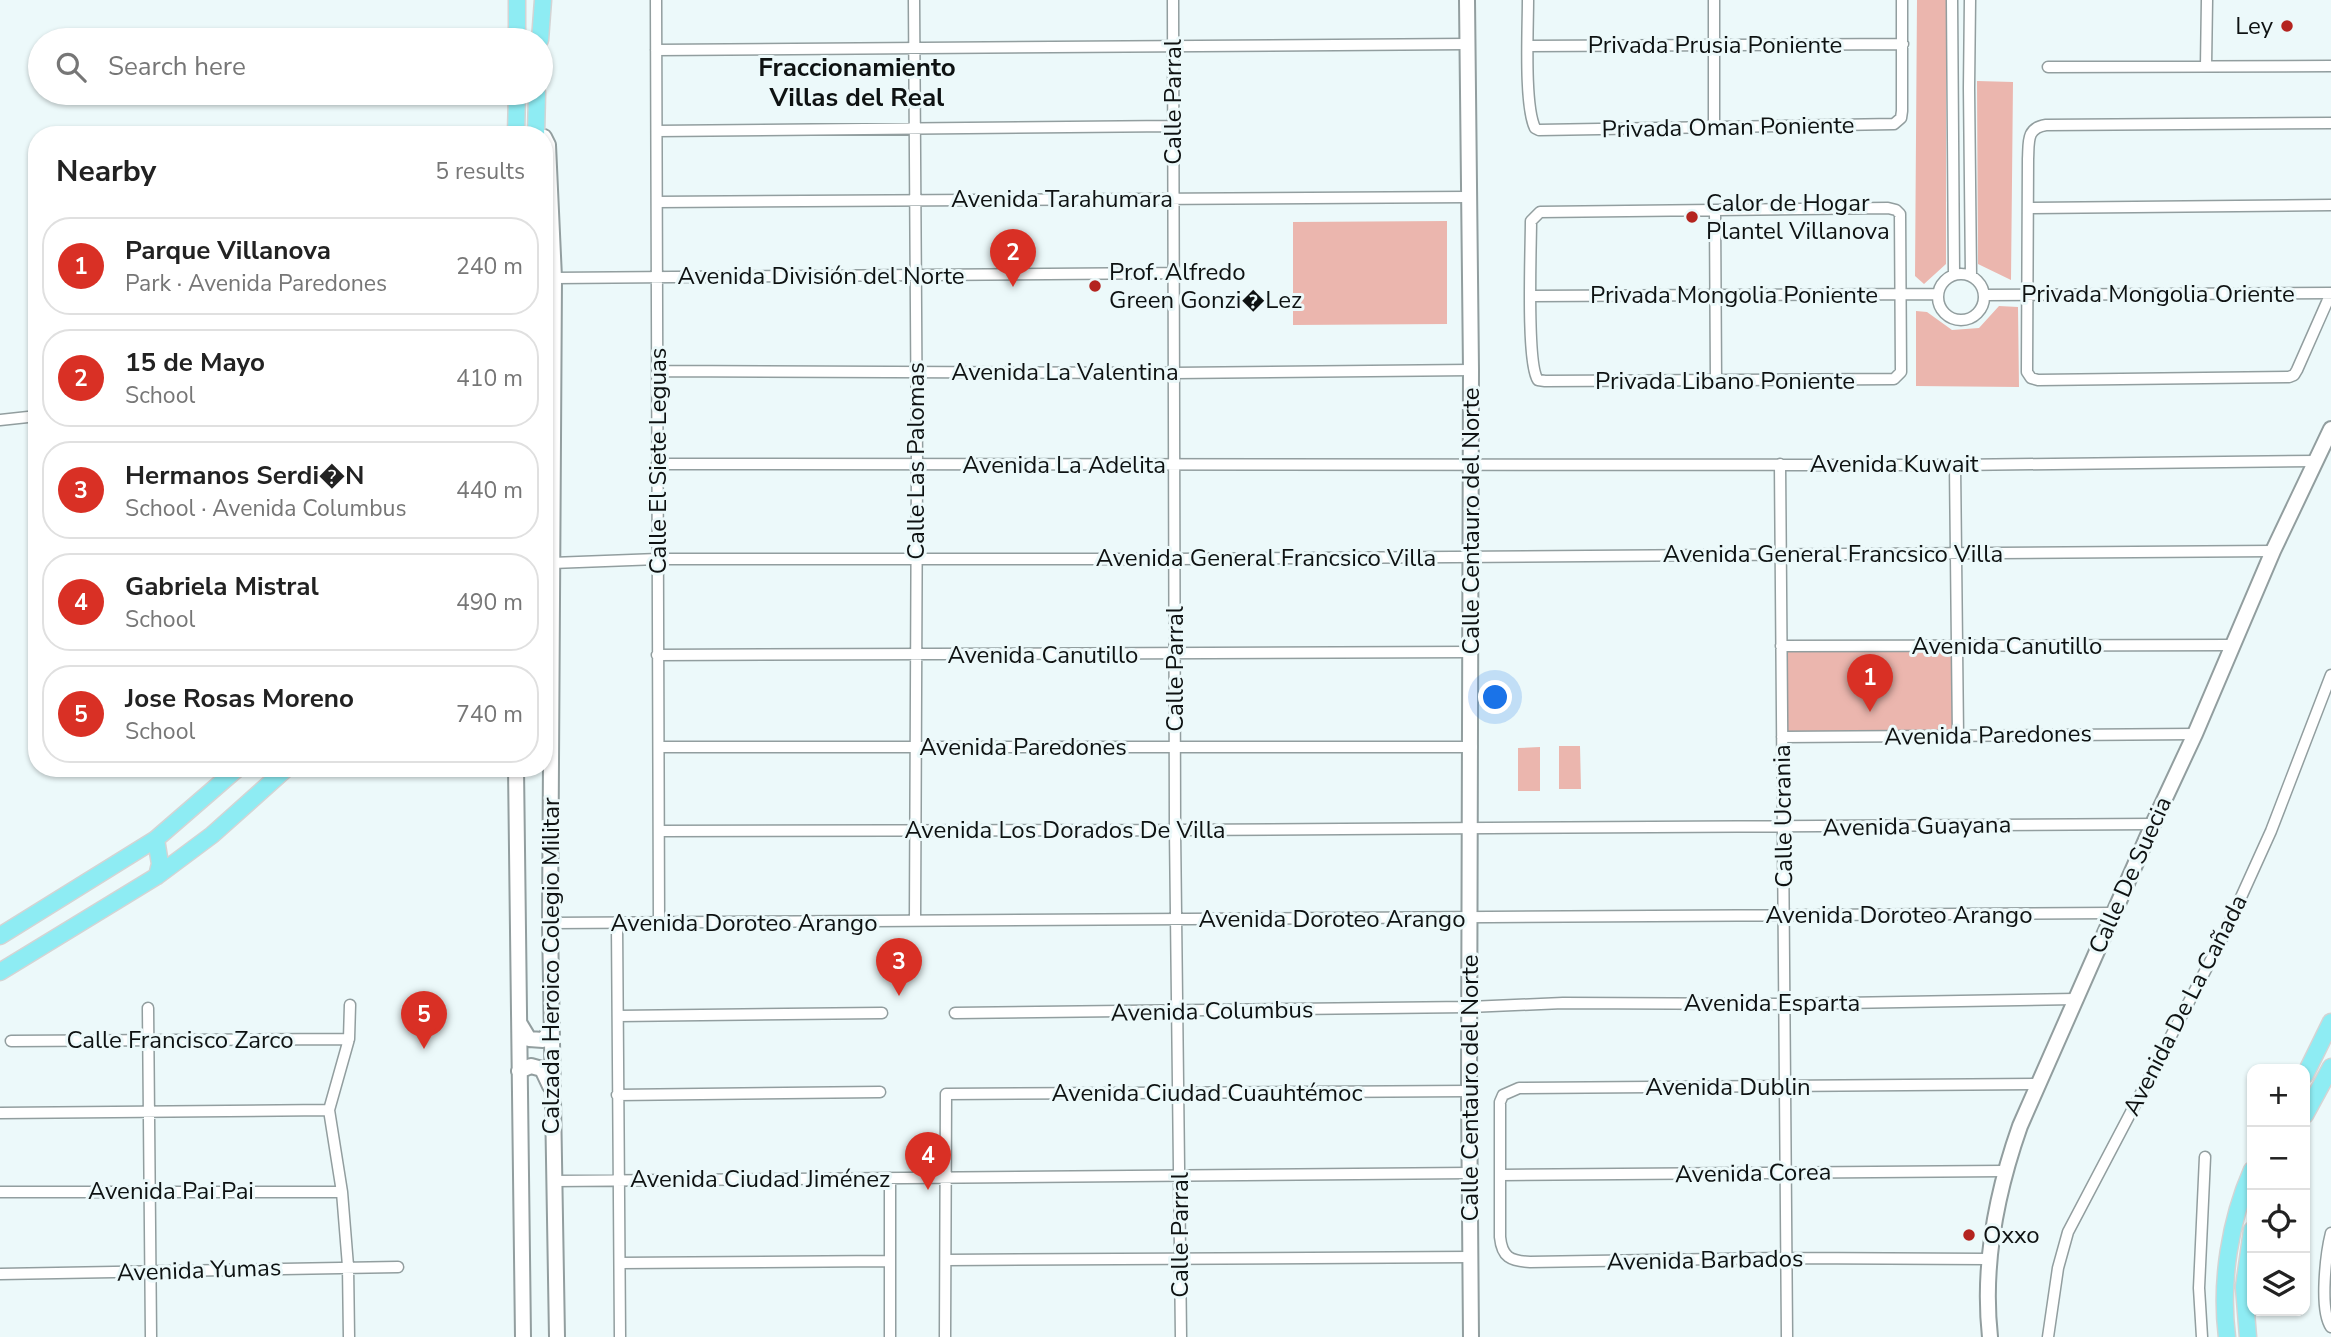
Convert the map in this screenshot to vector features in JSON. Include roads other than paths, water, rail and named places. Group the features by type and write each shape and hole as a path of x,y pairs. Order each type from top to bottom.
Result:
{"main road":[{"path":"517,0 517,28"},
{"path":"541,28 543,0"},
{"path":"516,126 517,105"},
{"path":"536,105 536,126"},
{"path":"0,936 156,839 228,777"},
{"path":"0,972 157,876 212,835 277,777"},
{"path":"156,839 160,864 157,876"},
{"path":"2310,1065 2331,1022"},
{"path":"2310,1106 2331,1067"},
{"path":"2227,1337 2224,1318 2226,1284 2238,1209 2247,1184"},
{"path":"2248,1337 2244,1287 2249,1253"}],"street":[{"name":"Calle El Siete Leguas","path":"656,0 659,923"},
{"name":"Calle Las Palomas","path":"914,0 918,747 915,921"},
{"name":"Calle Parral","path":"1172,0 1175,830 1181,1337"},
{"name":"Calle Centauro del Norte","path":"1467,0 1471,370 1471,1337"},
{"path":"1528,0 1528,46"},
{"path":"1714,0 1714,128"},
{"path":"1902,0 1903,44"},
{"path":"1952,0 1954,275"},
{"path":"1970,0 1971,276"},
{"path":"2206,66 2207,0"},
{"path":"656,50 1467,44"},
{"name":"Privada Prusia Poniente","path":"1528,46 1903,44"},
{"name":"Privada Oman Poniente","path":"1528,46 1532,122 1535,128 1546,130 1886,125 1897,122 1902,111 1903,44"},
{"path":"2048,67 2331,66"},
{"path":"1954,114 1969,114"},
{"name":"Calzada Heroico Colegio Militar","path":"536,118 540,126"},
{"path":"2331,124 2046,125 2033,129 2030,133 2028,208 2028,372 2031,378 2038,380 2289,377 2297,370 2331,293"},
{"path":"657,131 1173,127"},
{"name":"Avenida Tarahumara","path":"657,202 1468,197"},
{"path":"2028,208 2331,205"},
{"path":"1531,296 1531,221 1540,212 1888,208 1900,214 1900,294"},
{"path":"1715,210 1716,382"},
{"name":"Calzada Heroico Colegio Militar","path":"553,254 553,325"},
{"name":"Avenida División del Norte","path":"554,278 1173,273"},
{"path":"1954,275 1971,276 1982,286 1984,295 1978,313 1968,319 1956,320 1942,311 1937,294 1943,282 1954,275"},
{"name":"Privada Mongolia Oriente","path":"1984,295 2331,293"},
{"name":"Privada Libano Poniente","path":"1531,296 1532,366 1538,380 1716,382 1894,379 1901,372 1900,294"},
{"name":"Privada Mongolia Poniente","path":"1531,296 1937,294"},
{"name":"Avenida La Valentina","path":"658,371 1174,373 1471,370"},
{"path":"0,420 28,417"},
{"name":"Calle De Suecia","path":"1990,1337 1988,1259 2004,1171 2036,1084 2195,734 2273,551 2331,429"},
{"name":"Avenida Kuwait","path":"1471,465 1955,465 2316,461"},
{"name":"Avenida La Adelita","path":"657,464 1471,465"},
{"name":"Calle Ucrania","path":"1780,464 1787,1337"},
{"path":"1955,465 1958,736"},
{"name":"Avenida General Francsico Villa","path":"553,559 1174,559 2273,551"},
{"name":"Avenida Canutillo","path":"1781,646 2232,645"},
{"name":"Avenida Canutillo","path":"657,655 1471,652"},
{"name":"Avenida De La Cañada","path":"2048,1337 2058,1268 2068,1231 2223,937 2271,831 2331,675"},
{"name":"Avenida Paredones","path":"1782,737 2195,734"},
{"name":"Avenida Paredones","path":"659,747 1472,747"},
{"name":"Calzada Heroico Colegio Militar","path":"516,777 523,1337"},
{"name":"Calzada Heroico Colegio Militar","path":"549,777 557,1337"},
{"name":"Avenida Guayana","path":"1470,828 2153,824"},
{"name":"Avenida Los Dorados De Villa","path":"660,831 1470,828"},
{"name":"Avenida Doroteo Arango","path":"550,923 2113,913"},
{"path":"617,924 620,1337"},
{"name":"Avenida Esparta","path":"1469,1007 1563,1003 2075,999"},
{"path":"349,1337 348,1266 342,1192 329,1110 349,1039 350,1005"},
{"name":"Avenida Columbus","path":"955,1013 1469,1007"},
{"path":"148,1008 151,1337"},
{"path":"618,1016 883,1013"},
{"path":"519,1020 529,1039 543,1040 551,1030"},
{"name":"Calle Francisco Zarco","path":"11,1041 349,1039"},
{"path":"519,1071 531,1066 542,1069 552,1091"},
{"name":"Avenida Dublin","path":"1501,1175 1500,1102 1503,1094 1509,1090 2036,1084"},
{"name":"Avenida Ciudad Cuauhtémoc","path":"946,1177 946,1094 1469,1091"},
{"path":"617,1094 880,1093"},
{"path":"0,1113 329,1110"},
{"path":"2202,1337 2199,1288 2205,1157"},
{"name":"Avenida Corea","path":"1501,1175 2004,1171"},
{"name":"Avenida Ciudad Jiménez","path":"553,1181 1470,1173"},
{"name":"Avenida Barbados","path":"1501,1175 1501,1248 1512,1260 1988,1259"},
{"path":"945,1337 946,1177"},
{"path":"890,1178 890,1337"},
{"name":"Avenida Pai Pai","path":"0,1192 342,1192"},
{"path":"2331,1233 2326,1308 2326,1320 2331,1327"},
{"path":"946,1260 1471,1257"},
{"path":"620,1263 890,1261"},
{"name":"Avenida Yumas","path":"0,1274 398,1267"}],"place":[{"name":"Ley","path":"2287,26"},
{"name":"Calor de Hogar Plantel Villanova","path":"1692,217"},
{"name":"Prof. Alfredo Green Gonzi�Lez","path":"1095,286"},
{"name":"15 de Mayo","path":"1013,287"},
{"name":"Parque Villanova","path":"1870,712"},
{"name":"Hermanos Serdi�N","path":"899,996"},
{"name":"Jose Rosas Moreno","path":"424,1049"},
{"name":"Gabriela Mistral","path":"928,1190"},
{"name":"Oxxo","path":"1969,1235"}],"district":[{"name":"Fraccionamiento Villas del Real","path":"857,82"}]}
